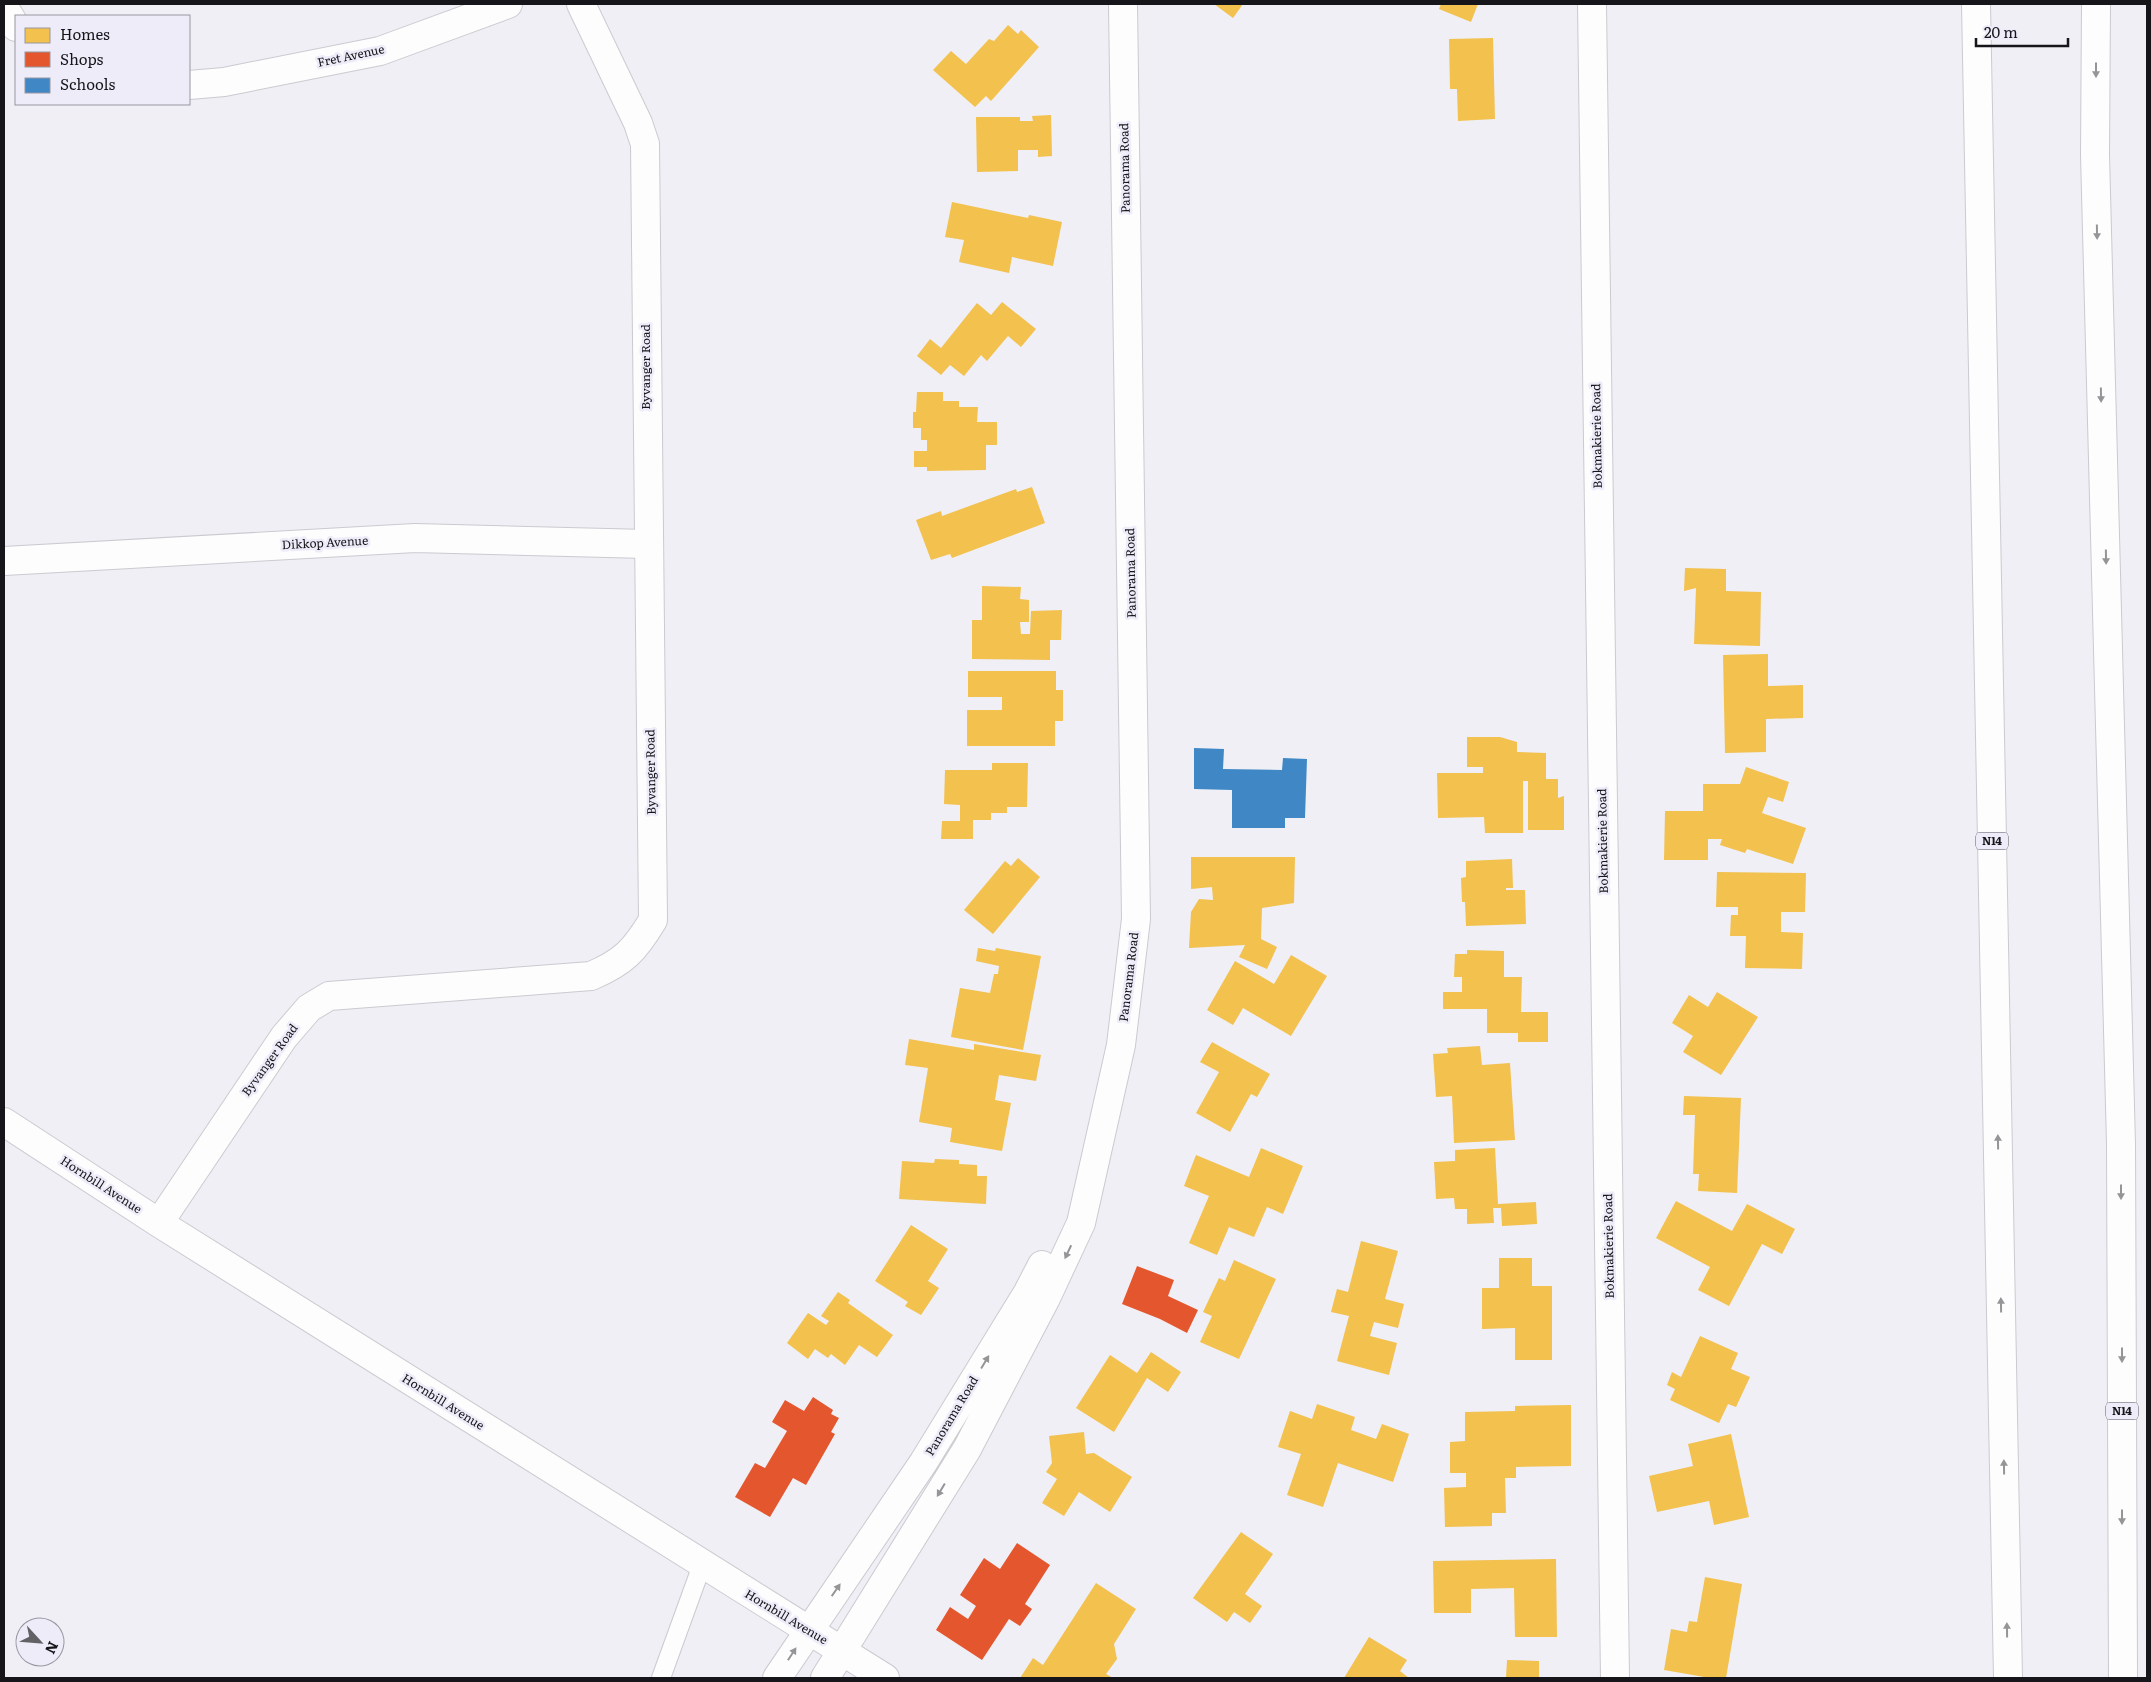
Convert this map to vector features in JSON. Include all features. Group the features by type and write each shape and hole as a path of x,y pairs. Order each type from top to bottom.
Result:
{"main road":[{"name":"Fret Avenue","path":"190,85 224,82 380,51 508,4"},
{"name":"Byvanger Road","path":"159,1223 284,1037 309,1008 329,996 591,976 609,969 636,948 653,920 647,544 645,144 638,123 581,4"},
{"name":"Panorama Road","path":"825,1678 844,1652 967,1449 1046,1298 1081,1223 1121,1045 1136,919 1123,4"},
{"name":"Bokmakierie Road","path":"1592,4 1615,1678"},
{"name":"N14","path":"1976,4 2008,1678"},
{"name":"N14","path":"2096,4 2095,155 2121,1144 2123,1678"},
{"path":"4,7 15,25"},
{"name":"Dikkop Avenue","path":"4,561 415,538 647,544"},
{"name":"Hornbill Avenue","path":"4,1122 159,1223 885,1678"},
{"name":"Panorama Road","path":"777,1678 808,1630 924,1463 1028,1292 1100,1138"}],"lane":[{"path":"662,1678 702,1565"}],"building: Homes":[{"path":"1214,4 1243,4 1233,18"},
{"path":"1441,4 1478,4 1471,22 1439,9"},
{"path":"1008,25 1018,34 1021,30 1039,47 991,101 986,96 975,107 933,70 951,51 966,64 989,39 994,41"},
{"path":"1493,38 1495,119 1458,121 1457,89 1450,89 1449,39"},
{"path":"1051,115 1052,156 1038,157 1038,150 1018,150 1018,171 977,172 976,117 1020,117 1020,121 1033,121 1032,116"},
{"path":"952,202 1028,218 1029,215 1062,222 1053,266 1012,257 1009,273 959,262 964,240 945,237"},
{"path":"1002,302 1036,329 1021,347 1008,336 987,361 981,355 964,376 950,365 941,375 917,356 930,339 941,348 977,303 991,315"},
{"path":"917,392 943,392 943,401 959,401 959,407 978,407 977,422 997,422 997,445 986,445 986,470 927,471 927,467 914,467 914,451 927,451 927,440 921,440 921,428 913,428 913,412 916,412"},
{"path":"1032,487 1045,523 952,558 950,554 931,560 916,520 941,511 942,516 1016,489 1017,492"},
{"path":"1685,568 1726,569 1726,591 1761,592 1760,646 1694,644 1696,588 1684,591"},
{"path":"982,586 1021,587 1020,599 1029,600 1029,622 1020,622 1021,634 1030,634 1031,611 1062,610 1061,640 1050,640 1050,660 972,659 972,620 982,620"},
{"path":"1768,654 1768,686 1803,685 1803,718 1766,719 1766,752 1725,753 1723,655"},
{"path":"968,671 1056,671 1056,690 1063,690 1063,721 1055,721 1055,746 967,746 967,710 1002,710 1002,697 968,697"},
{"path":"1467,737 1500,737 1517,742 1517,752 1546,753 1546,779 1558,779 1558,798 1564,796 1564,830 1528,830 1528,781 1523,781 1523,833 1485,833 1484,817 1438,818 1437,773 1483,773 1483,767 1467,767"},
{"path":"992,763 1028,763 1027,807 1007,807 1007,813 991,813 991,820 973,820 973,839 941,839 942,821 960,821 960,805 944,804 945,770 992,770"},
{"path":"1746,767 1789,782 1783,802 1768,797 1762,813 1806,828 1793,864 1747,849 1745,853 1720,845 1722,839 1708,839 1708,860 1664,860 1665,811 1703,811 1703,784 1740,784"},
{"path":"1191,857 1295,857 1294,903 1262,908 1261,939 1277,947 1267,969 1239,957 1245,945 1189,948 1191,912 1199,899 1213,900 1212,887 1191,889"},
{"path":"1018,858 1040,877 993,934 964,910 1005,861 1011,866"},
{"path":"1512,859 1513,888 1506,888 1506,890 1525,890 1526,924 1466,926 1461,878 1466,877 1466,861"},
{"path":"1717,872 1806,873 1805,912 1781,912 1781,932 1803,933 1802,969 1745,968 1746,936 1730,936 1731,915 1738,915 1738,907 1716,907"},
{"path":"978,948 995,951 996,948 1041,956 1023,1050 951,1037 960,988 990,993 994,974 998,974 999,966 976,961"},
{"path":"1467,950 1504,951 1504,977 1522,977 1521,1012 1548,1012 1548,1042 1518,1042 1518,1033 1487,1033 1487,1009 1443,1009 1443,992 1462,992 1462,977 1454,977 1455,954 1467,954"},
{"path":"1291,955 1327,976 1291,1036 1243,1008 1233,1025 1207,1010 1235,961 1274,984"},
{"path":"1717,992 1758,1017 1721,1075 1683,1052 1693,1036 1672,1023 1689,995 1708,1007"},
{"path":"909,1039 974,1050 974,1044 1041,1055 1036,1081 999,1075 995,1100 1011,1103 1002,1151 950,1142 952,1128 919,1122 928,1068 905,1065"},
{"path":"1212,1042 1270,1074 1257,1097 1251,1094 1230,1132 1196,1113 1219,1072 1200,1062"},
{"path":"1480,1046 1482,1065 1510,1063 1515,1140 1454,1143 1452,1096 1436,1097 1433,1054 1448,1053 1447,1048"},
{"path":"1684,1096 1741,1098 1737,1193 1698,1191 1699,1174 1693,1174 1695,1115 1683,1115"},
{"path":"1261,1148 1303,1166 1283,1214 1267,1207 1254,1237 1229,1227 1217,1255 1189,1243 1209,1196 1184,1186 1196,1155 1249,1177"},
{"path":"1495,1148 1498,1204 1536,1202 1537,1224 1502,1226 1501,1208 1493,1208 1494,1223 1467,1224 1467,1209 1455,1209 1454,1198 1436,1199 1434,1162 1455,1161 1455,1150"},
{"path":"935,1159 959,1160 959,1164 977,1165 977,1176 987,1176 986,1204 899,1199 902,1161 934,1163"},
{"path":"1676,1201 1732,1231 1747,1204 1795,1229 1782,1254 1762,1244 1729,1306 1698,1290 1710,1267 1656,1238"},
{"path":"911,1225 948,1249 928,1281 939,1288 921,1315 905,1306 908,1302 875,1281"},
{"path":"1361,1241 1398,1251 1385,1299 1404,1304 1398,1328 1374,1322 1370,1336 1397,1343 1389,1375 1337,1361 1349,1316 1331,1312 1337,1289 1348,1292"},
{"path":"1499,1258 1532,1258 1532,1286 1552,1286 1552,1360 1515,1360 1515,1328 1482,1329 1482,1288 1499,1288"},
{"path":"1234,1260 1276,1279 1239,1359 1200,1342 1212,1316 1203,1312 1219,1278 1225,1281"},
{"path":"838,1292 850,1300 848,1303 893,1335 877,1357 859,1345 845,1365 831,1354 828,1358 815,1349 808,1359 787,1343 808,1313 826,1325 829,1321 821,1316"},
{"path":"1700,1336 1738,1353 1731,1369 1750,1377 1736,1407 1728,1404 1719,1423 1670,1400 1675,1389 1667,1385 1672,1372 1681,1377"},
{"path":"1151,1352 1181,1372 1168,1392 1147,1378 1114,1432 1076,1408 1110,1355 1137,1373"},
{"path":"1317,1404 1355,1417 1351,1430 1376,1439 1382,1424 1409,1434 1393,1482 1338,1463 1323,1507 1287,1495 1301,1454 1278,1447 1290,1411 1312,1419"},
{"path":"1571,1405 1571,1466 1516,1467 1516,1478 1505,1478 1506,1513 1492,1513 1492,1526 1445,1527 1444,1488 1466,1487 1466,1473 1450,1473 1450,1442 1465,1441 1465,1412 1515,1411 1515,1406"},
{"path":"1084,1432 1086,1454 1094,1453 1132,1477 1110,1512 1079,1492 1064,1516 1042,1503 1057,1479 1046,1472 1052,1463 1049,1436"},
{"path":"1731,1434 1749,1517 1714,1525 1709,1501 1657,1512 1649,1476 1693,1466 1688,1444"},
{"path":"1241,1532 1273,1554 1245,1594 1262,1606 1250,1623 1234,1612 1227,1622 1193,1598"},
{"path":"1556,1559 1557,1637 1515,1637 1514,1588 1471,1589 1471,1613 1434,1613 1433,1561"},
{"path":"1705,1577 1742,1584 1726,1678 1710,1678 1664,1670 1671,1629 1687,1632 1689,1621 1697,1622"},
{"path":"1096,1583 1136,1609 1114,1644 1117,1659 1106,1674 1113,1678 1020,1678 1033,1658 1043,1665"},
{"path":"1369,1637 1407,1660 1400,1671 1409,1678 1344,1678"},
{"path":"1507,1660 1539,1661 1539,1678 1506,1678"}],"building: Shops":[{"path":"1137,1266 1174,1280 1168,1296 1198,1310 1187,1333 1160,1319 1122,1304"},
{"path":"813,1397 833,1410 831,1414 839,1418 831,1432 835,1434 806,1485 793,1478 770,1517 735,1497 755,1463 765,1468 787,1431 772,1422 785,1400 804,1411"},
{"path":"1017,1543 1050,1565 1025,1604 1032,1609 1020,1626 1009,1619 982,1660 936,1630 950,1607 968,1619 976,1606 960,1595 984,1558 1000,1569"}],"building: Schools":[{"path":"1194,748 1224,749 1223,769 1282,770 1283,758 1307,759 1305,818 1285,818 1285,828 1232,828 1232,790 1194,789"}]}
